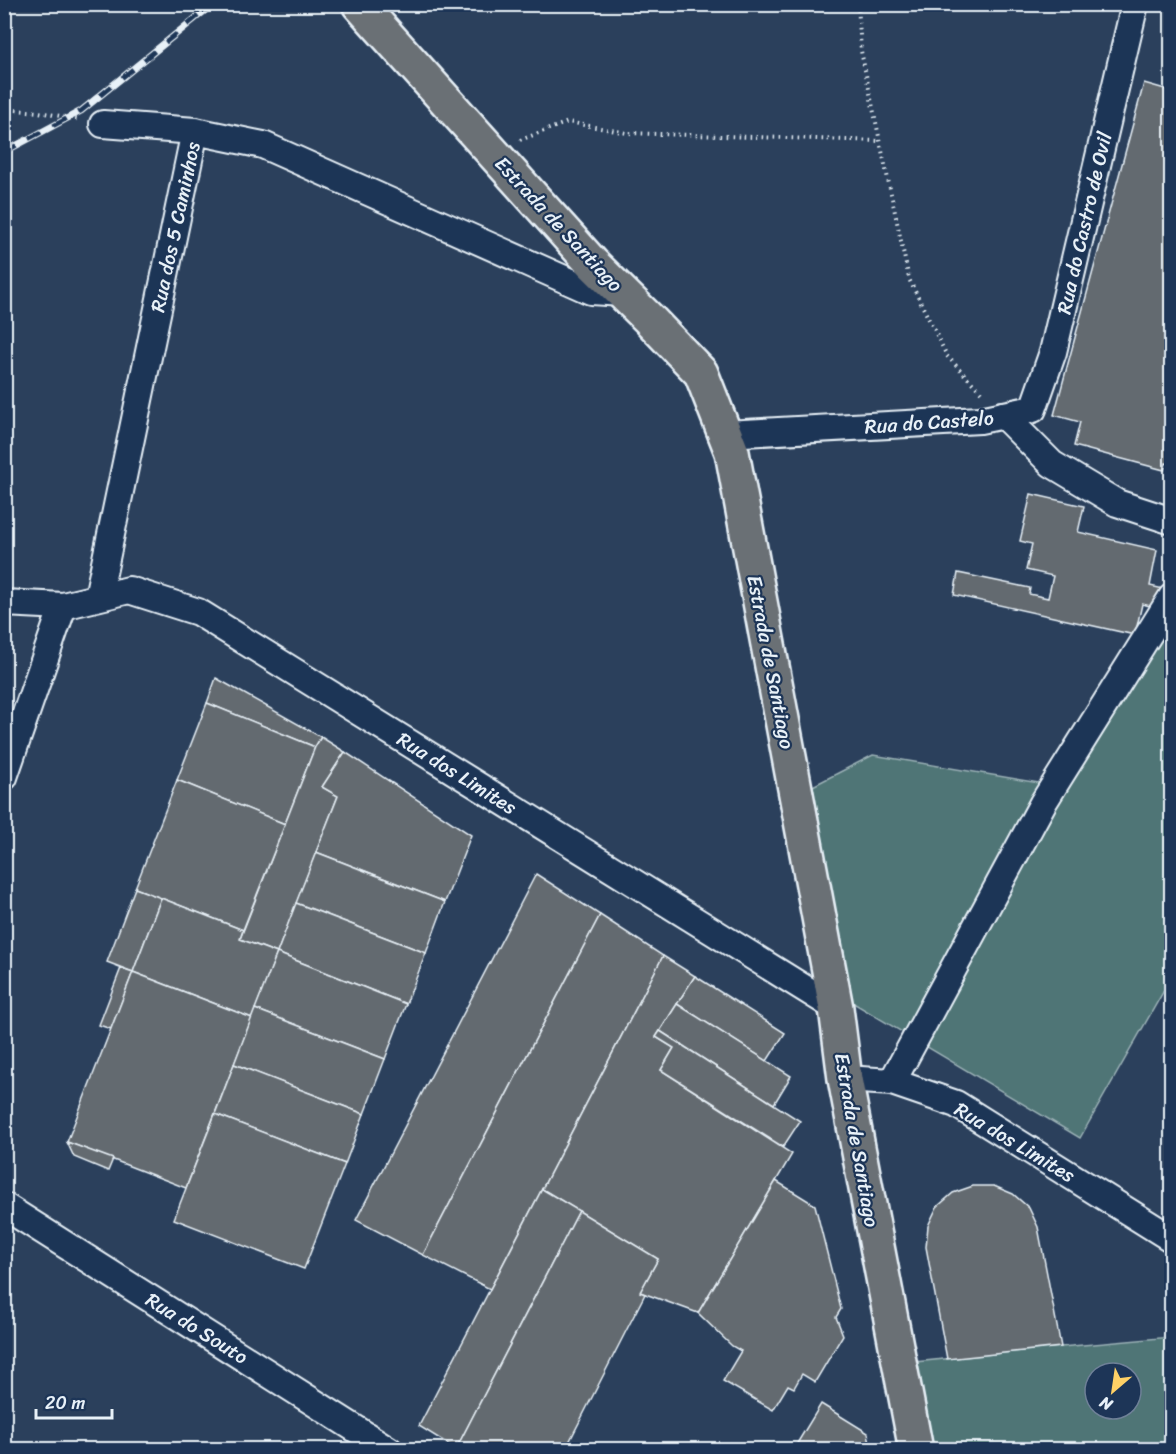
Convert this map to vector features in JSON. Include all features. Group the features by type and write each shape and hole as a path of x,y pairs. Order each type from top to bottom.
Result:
{"main road":[{"name":"Estrada de Santiago","path":"359,4 592,263 701,374 725,434 735,464 836,1008 845,1079 916,1449"}],"street":[{"name":"Rua do Castro de Ovil","path":"1003,416 1033,409 1053,352 1135,4"},
{"path":"103,124 195,131"},
{"name":"Rua dos 5 Caminhos","path":"98,597 195,131 263,146 591,291 623,293"},
{"name":"Rua do Castelo","path":"725,434 980,420 1003,416 1052,464 1117,503 1172,520"},
{"name":"Rua dos Limites","path":"4,603 63,606 129,590 198,612 836,1008"},
{"path":"891,1082 1043,803 1172,597"},
{"path":"4,777 63,606"},
{"name":"Rua dos Limites","path":"845,1079 891,1082 956,1104 1172,1239"},
{"name":"Rua do Souto","path":"4,1206 389,1449"}],"path":[{"path":"858,4 861,51 909,279 947,356 1003,416"},
{"path":"4,109 39,112 103,124"},
{"path":"491,151 568,122 627,133 881,141"}],"green space":[{"path":"1171,611 1171,978 1080,1138 850,1001 807,789 873,755 1063,787"},
{"path":"1171,1337 1171,1449 933,1449 915,1362"}],"building":[{"path":"1144,83 1172,91 1172,465 1166,463 1164,470 1074,446 1080,422 1054,415"},
{"path":"1031,494 1084,506 1078,532 1157,550 1150,586 1168,590 1163,609 1142,604 1135,635 954,595 958,573 1030,588 1029,594 1048,598 1053,576 1026,570 1032,544 1020,541"},
{"path":"216,678 321,737 315,747 207,703"},
{"path":"207,703 315,747 285,824 177,780"},
{"path":"321,737 345,752 322,787 338,796 277,953 240,939 315,747"},
{"path":"345,752 471,835 445,902 316,852 338,796 322,787"},
{"path":"177,780 285,824 243,930 135,888"},
{"path":"316,852 445,902 426,953 296,903"},
{"path":"536,874 600,915 423,1255 356,1220"},
{"path":"135,888 161,898 133,972 107,962"},
{"path":"161,898 243,930 240,939 277,953 252,1018 133,972"},
{"path":"296,903 426,953 406,1004 277,953"},
{"path":"600,915 663,956 490,1289 423,1255"},
{"path":"277,953 406,1004 385,1059 255,1009"},
{"path":"663,956 695,976 656,1037 674,1048 661,1070 792,1154 698,1313 640,1292 658,1259 542,1189"},
{"path":"121,968 133,972 111,1029 99,1025"},
{"path":"133,972 252,1018 186,1188 67,1142"},
{"path":"695,976 785,1033 767,1061 677,1004"},
{"path":"677,1004 791,1076 774,1104 660,1031"},
{"path":"255,1009 385,1059 364,1114 234,1064"},
{"path":"660,1031 800,1121 783,1147 661,1070 674,1048 656,1037"},
{"path":"234,1064 364,1114 345,1164 215,1114"},
{"path":"215,1114 345,1164 304,1269 174,1219"},
{"path":"67,1142 113,1159 108,1171 74,1157"},
{"path":"776,1181 815,1205 841,1309 836,1317 843,1335 815,1382 802,1374 794,1388 788,1385 773,1410 723,1381 741,1351 732,1346 698,1313"},
{"path":"973,1186 994,1186 1013,1194 1029,1208 1038,1227 1061,1347 947,1359 926,1247 928,1226 937,1207 953,1193"},
{"path":"542,1189 579,1211 456,1449 419,1426"},
{"path":"579,1211 658,1259 640,1292 645,1294 565,1450 457,1450 456,1449"},
{"path":"821,1404 868,1433 871,1450 793,1450"}],"railway":[{"path":"4,152 81,111 213,4"}]}
